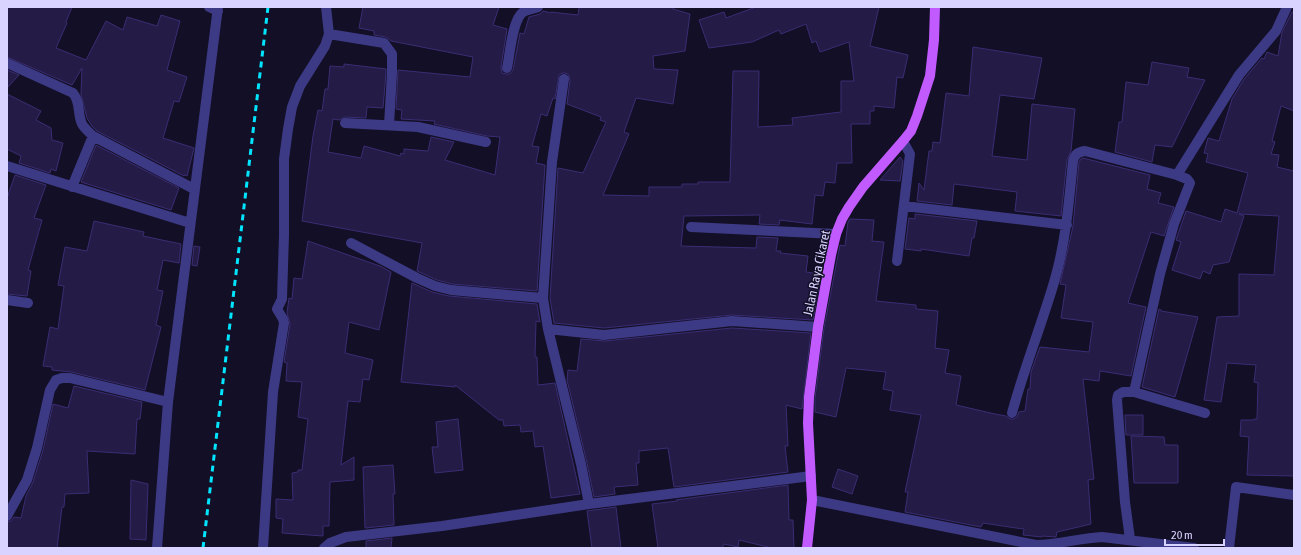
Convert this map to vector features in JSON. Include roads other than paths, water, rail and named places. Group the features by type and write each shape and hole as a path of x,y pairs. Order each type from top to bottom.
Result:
{"main road":[{"name":"Jalan Raya Cikaret","path":"807,548 812,500 808,423 809,397 818,327 836,234 842,219 862,187 911,131 930,76 934,40 935,7"}],"street":[{"path":"263,548 273,392 284,323 277,309 282,299 284,159 292,107 300,86 325,46 329,34 326,7"},
{"path":"507,68 515,23 519,16 524,12 538,7"},
{"path":"1177,174 1239,76 1276,31 1287,7"},
{"path":"157,548 168,402 215,8"},
{"path":"329,34 384,43 392,54 388,125"},
{"path":"7,63 73,93 77,98 82,124 93,136 194,188"},
{"path":"564,79 552,162 543,298 548,329 581,464 589,504"},
{"path":"345,123 418,127 486,142"},
{"path":"72,187 93,136"},
{"path":"898,262 910,154 903,141"},
{"path":"1012,413 1020,383 1055,278 1067,225 1074,155 1085,150 1177,174 1187,179 1190,183 1174,224 1160,274 1134,392"},
{"path":"7,166 190,223"},
{"path":"904,206 1067,225"},
{"path":"692,227 836,234"},
{"path":"351,243 436,286 451,290 543,298"},
{"path":"7,300 28,303"},
{"path":"548,329 604,335 732,321 818,327"},
{"path":"7,516 27,480 37,448 50,390 56,380 70,378 168,402"},
{"path":"1130,540 1125,502 1117,400 1118,395 1123,392 1134,392 1205,413"},
{"path":"324,548 330,543 346,537 442,526 589,504 811,476"},
{"path":"1234,548 1230,548 1236,487 1294,495"},
{"path":"812,500 1036,545 1051,545 1102,537 1194,548"}],"railway":[{"path":"203,548 268,7"}]}
